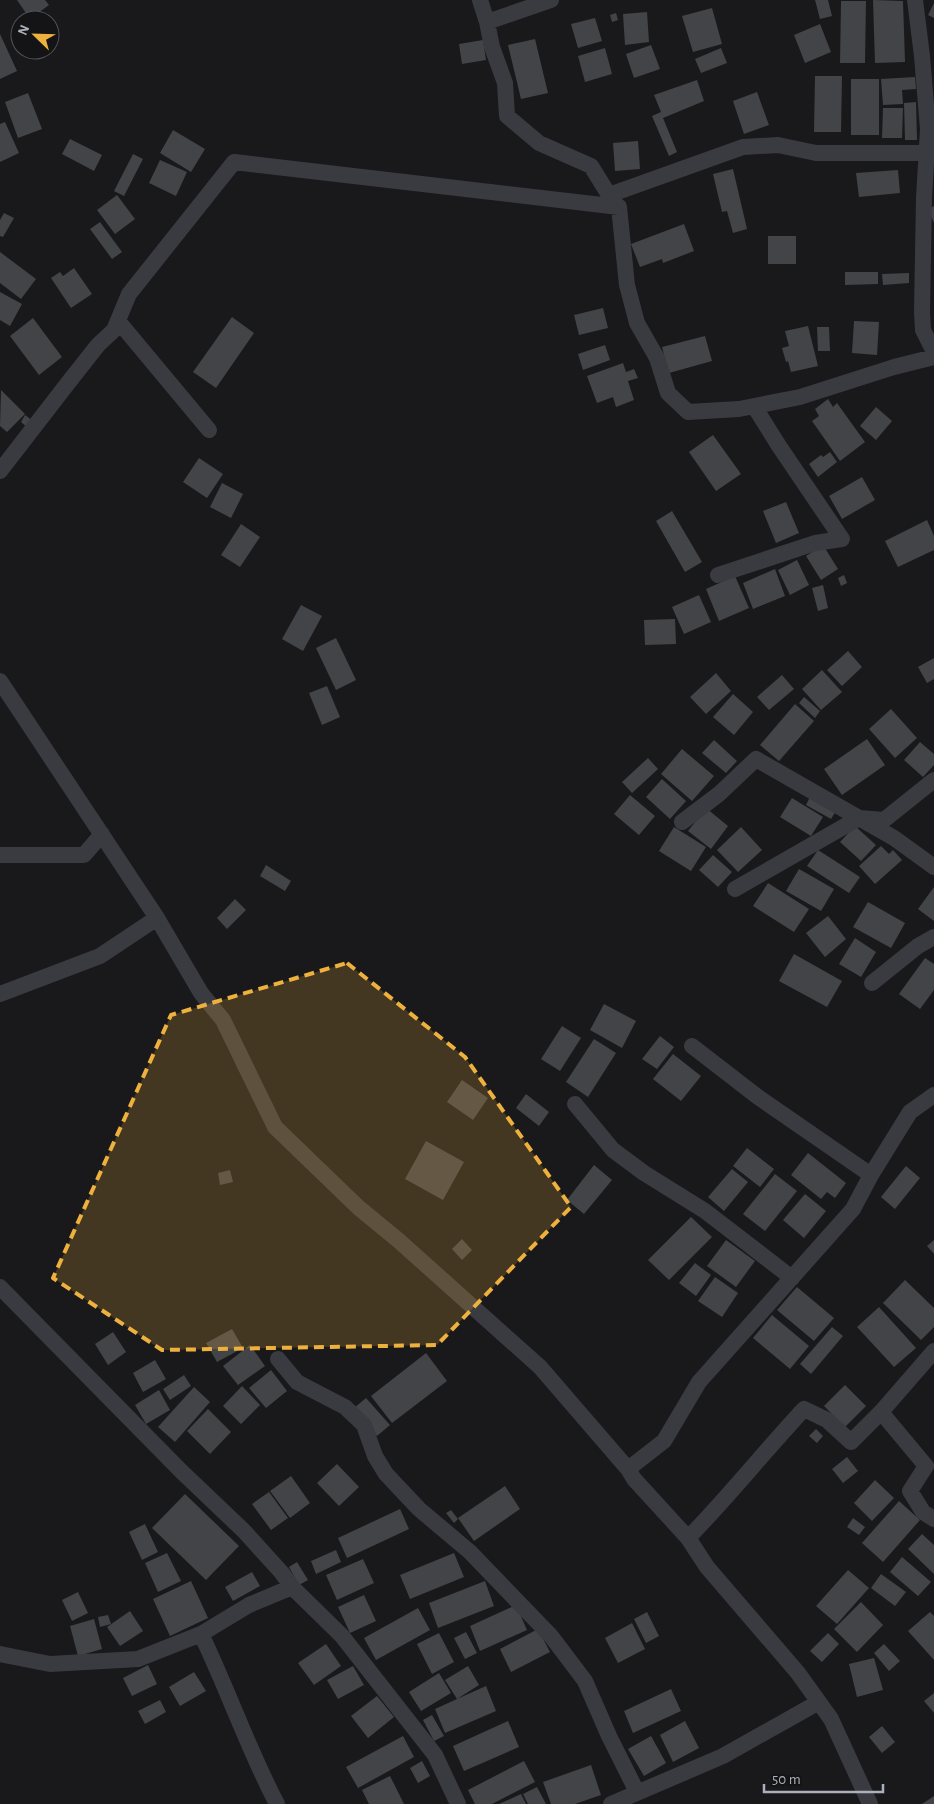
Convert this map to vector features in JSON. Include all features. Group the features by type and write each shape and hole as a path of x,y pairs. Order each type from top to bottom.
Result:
{"street":[{"path":"480,0 492,47 505,83 507,116 539,143 591,166 614,201 627,285 637,323 656,358 668,393 688,412 739,409 800,397 885,370 934,357"},
{"path":"487,22 551,0"},
{"path":"914,0 922,56 930,153 924,198 922,330 934,352"},
{"path":"0,471 98,345 112,334 119,322 129,294 234,162 614,201 744,147 778,145 816,153 930,153"},
{"path":"119,322 209,430"},
{"path":"718,576 815,543 842,539 754,406"},
{"path":"0,681 157,918 201,993 223,1020 275,1127 359,1208 398,1240 540,1367 634,1479 688,1538 707,1567 798,1673 830,1719 870,1804"},
{"path":"682,822 719,794 756,758 894,838 934,867"},
{"path":"736,889 859,818 884,820 934,780"},
{"path":"0,855 84,855 102,834"},
{"path":"0,994 100,956 157,918"},
{"path":"872,983 918,946 934,937"},
{"path":"692,1046 758,1097 871,1175"},
{"path":"628,1470 664,1441 699,1382 853,1209 871,1175 910,1112 934,1095"},
{"path":"575,1104 613,1150 644,1173 706,1211 792,1278"},
{"path":"0,1287 181,1471 244,1531 282,1573 292,1587 342,1636 435,1755 458,1804"},
{"path":"688,1538 713,1512 761,1455 804,1410 827,1420 851,1442 881,1412 934,1350"},
{"path":"278,1359 297,1382 345,1407 364,1425 375,1456 386,1474 419,1509 470,1552 551,1636 585,1681 608,1736 637,1792"},
{"path":"881,1412 926,1466 910,1491 923,1512 934,1520"},
{"path":"0,1654 50,1664 138,1659 201,1634 249,1606 292,1587"},
{"path":"201,1634 220,1674 256,1764 277,1804"},
{"path":"611,1804 724,1756 819,1702"}],"highlighted area":[{"path":"347,963 465,1057 571,1207 437,1345 162,1350 53,1278 171,1015"}],"building":[{"path":"17,0 45,0 49,5 42,10 24,10"},
{"path":"815,0 828,0 832,16 820,19"},
{"path":"873,0 903,1 905,62 875,63"},
{"path":"841,1 866,1 865,63 840,63"},
{"path":"934,3 934,18 928,15"},
{"path":"712,8 722,44 693,52 682,16"},
{"path":"647,12 649,42 625,45 623,14"},
{"path":"616,13 618,20 612,22 610,15"},
{"path":"595,18 602,41 578,48 571,24"},
{"path":"820,24 831,52 805,63 794,35"},
{"path":"0,34 10,56 10,60 12,60 17,71 0,79"},
{"path":"535,39 548,93 521,99 508,45"},
{"path":"483,40 486,60 462,64 459,44"},
{"path":"651,45 660,69 634,78 626,54"},
{"path":"605,48 612,74 585,82 578,56"},
{"path":"721,48 727,63 701,73 695,59"},
{"path":"815,76 842,76 841,132 814,132"},
{"path":"915,77 916,89 902,90 903,104 883,105 881,79"},
{"path":"851,79 879,79 879,135 851,135"},
{"path":"697,80 704,101 663,118 677,152 669,156 652,116 661,112 654,95"},
{"path":"757,92 769,125 744,134 733,101"},
{"path":"28,93 42,129 18,138 5,102"},
{"path":"916,102 917,140 905,140 904,103"},
{"path":"883,108 903,108 902,138 882,138"},
{"path":"5,122 19,153 0,162 0,124"},
{"path":"173,130 205,149 191,172 160,153"},
{"path":"70,139 102,155 94,171 62,154"},
{"path":"638,141 640,169 615,171 613,143"},
{"path":"133,154 143,159 124,196 114,191"},
{"path":"160,160 187,172 176,196 149,183"},
{"path":"733,169 747,229 733,233 727,211 722,212 713,174"},
{"path":"898,170 900,193 859,197 856,173"},
{"path":"117,195 135,219 115,234 97,210"},
{"path":"934,206 934,223 928,209"},
{"path":"4,213 14,218 3,237 0,236 0,220"},
{"path":"100,222 122,252 112,259 90,229"},
{"path":"684,224 694,251 663,263 662,259 640,267 631,244"},
{"path":"768,236 796,236 796,264 768,264"},
{"path":"0,252 36,279 21,299 0,283"},
{"path":"74,268 92,294 71,308 51,278 60,272 63,276"},
{"path":"845,272 878,272 878,284 845,285"},
{"path":"909,273 909,283 883,285 882,274"},
{"path":"0,292 22,304 10,326 0,320"},
{"path":"603,308 608,328 579,335 574,315"},
{"path":"232,317 254,333 216,388 193,372"},
{"path":"33,318 62,357 39,375 10,336"},
{"path":"854,321 879,322 877,355 852,353"},
{"path":"808,326 818,366 791,372 782,348 789,346 785,331"},
{"path":"817,327 829,327 830,351 818,351"},
{"path":"705,336 712,361 669,373 662,347"},
{"path":"605,345 610,360 583,370 578,354"},
{"path":"623,363 626,372 634,369 638,378 628,381 634,400 616,407 613,397 597,403 587,376"},
{"path":"1,390 25,414 7,432 0,426"},
{"path":"828,399 833,407 837,403 865,442 840,461 812,421 819,416 815,409"},
{"path":"876,407 892,421 876,440 860,426"},
{"path":"25,415 33,421 28,428 21,422"},
{"path":"713,435 741,474 716,491 689,452"},
{"path":"830,452 837,462 818,477 809,464 821,455 823,457"},
{"path":"199,458 223,474 207,498 183,482"},
{"path":"862,477 875,500 842,519 829,496"},
{"path":"222,483 243,494 231,518 210,507"},
{"path":"786,502 799,533 776,543 763,511"},
{"path":"672,511 702,562 685,572 656,521"},
{"path":"927,520 934,536 934,550 898,567 885,541"},
{"path":"241,524 260,537 240,567 221,555"},
{"path":"823,545 838,569 821,580 806,556"},
{"path":"797,560 809,585 790,595 778,570"},
{"path":"775,569 785,596 753,609 743,583"},
{"path":"844,575 847,583 841,586 838,578"},
{"path":"735,576 749,608 719,621 706,589"},
{"path":"823,585 828,608 818,611 812,588"},
{"path":"699,595 711,622 684,634 672,607"},
{"path":"301,605 322,616 303,651 282,639"},
{"path":"675,619 676,644 645,645 644,620"},
{"path":"336,638 356,680 336,690 316,648"},
{"path":"848,651 862,667 842,686 827,670"},
{"path":"934,658 934,679 927,683 918,667"},
{"path":"822,670 842,692 821,710 802,689"},
{"path":"716,673 731,691 706,714 690,697"},
{"path":"782,675 794,689 769,710 757,697"},
{"path":"327,686 340,717 322,725 309,693"},
{"path":"733,694 753,712 734,735 713,717"},
{"path":"804,697 820,711 815,718 799,703"},
{"path":"795,704 814,721 779,761 760,745"},
{"path":"891,709 917,738 895,758 869,729"},
{"path":"867,739 885,765 842,795 824,769"},
{"path":"714,740 737,761 726,773 702,753"},
{"path":"920,742 934,754 934,765 923,777 904,760"},
{"path":"682,749 714,776 692,801 661,774"},
{"path":"648,758 658,769 632,793 622,782"},
{"path":"662,779 686,801 670,819 646,797"},
{"path":"630,795 655,816 639,835 614,814"},
{"path":"810,797 836,811 831,819 806,805"},
{"path":"792,798 823,817 811,836 780,817"},
{"path":"706,808 728,826 711,849 688,831"},
{"path":"855,826 876,845 861,861 840,842"},
{"path":"674,827 706,847 691,871 659,851"},
{"path":"741,827 762,850 738,872 717,850"},
{"path":"881,846 889,854 893,850 902,860 875,884 859,866"},
{"path":"818,850 860,877 849,893 807,866"},
{"path":"713,855 732,872 718,887 699,870"},
{"path":"266,865 291,881 285,891 260,876"},
{"path":"799,869 834,889 821,911 786,891"},
{"path":"768,883 809,909 794,932 753,906"},
{"path":"934,887 934,921 918,909"},
{"path":"235,899 246,910 227,929 217,918"},
{"path":"868,902 905,923 891,948 853,927"},
{"path":"828,916 846,939 825,957 806,933"},
{"path":"855,938 876,952 861,977 839,964"},
{"path":"794,954 842,981 827,1007 779,981"},
{"path":"925,958 934,964 934,990 920,1009 899,994"},
{"path":"604,1004 636,1021 622,1048 590,1030"},
{"path":"562,1026 581,1038 560,1071 541,1059"},
{"path":"660,1036 674,1047 657,1069 642,1059"},
{"path":"594,1039 616,1053 588,1097 566,1082"},
{"path":"673,1054 701,1076 681,1101 653,1079"},
{"path":"462,1080 488,1098 473,1120 447,1102"},
{"path":"526,1094 549,1112 539,1126 516,1108"},
{"path":"426,1141 464,1162 443,1200 405,1179"},
{"path":"747,1148 774,1169 760,1187 733,1166"},
{"path":"808,1153 846,1183 835,1198 827,1192 821,1199 791,1175"},
{"path":"594,1165 612,1180 584,1214 567,1200"},
{"path":"906,1166 920,1178 895,1209 881,1197"},
{"path":"732,1169 748,1182 724,1211 708,1197"},
{"path":"230,1170 233,1182 220,1185 218,1173"},
{"path":"775,1174 797,1191 765,1231 743,1214"},
{"path":"805,1194 826,1211 804,1238 783,1220"},
{"path":"691,1217 712,1237 669,1280 648,1260"},
{"path":"462,1239 472,1250 462,1260 452,1249"},
{"path":"726,1240 755,1261 736,1287 707,1266"},
{"path":"934,1240 934,1254 927,1246"},
{"path":"695,1263 711,1275 696,1296 679,1283"},
{"path":"715,1277 738,1293 722,1317 698,1301"},
{"path":"905,1280 934,1308 934,1327 921,1340 883,1303"},
{"path":"797,1287 834,1318 814,1341 777,1310"},
{"path":"879,1307 916,1348 894,1367 857,1327"},
{"path":"772,1315 809,1346 790,1369 753,1338"},
{"path":"832,1327 843,1336 811,1374 800,1364"},
{"path":"232,1329 243,1348 217,1362 206,1343"},
{"path":"113,1332 126,1352 108,1365 95,1344"},
{"path":"250,1345 265,1366 238,1385 223,1366"},
{"path":"426,1353 447,1381 392,1423 371,1396"},
{"path":"155,1360 166,1379 143,1392 133,1373"},
{"path":"271,1370 287,1391 266,1408 249,1388"},
{"path":"184,1375 191,1386 170,1400 163,1389"},
{"path":"845,1385 866,1406 845,1427 824,1406"},
{"path":"242,1386 260,1405 241,1424 223,1406"},
{"path":"194,1387 210,1402 175,1442 158,1427"},
{"path":"159,1390 170,1410 146,1424 135,1405"},
{"path":"366,1398 390,1425 377,1436 354,1408"},
{"path":"208,1409 231,1432 210,1454 187,1431"},
{"path":"816,1429 823,1436 817,1443 809,1436"},
{"path":"847,1457 858,1471 843,1483 832,1469"},
{"path":"337,1464 359,1487 339,1506 317,1483"},
{"path":"291,1476 310,1503 290,1518 270,1491"},
{"path":"875,1480 894,1498 872,1521 854,1503"},
{"path":"505,1486 520,1509 474,1541 458,1518"},
{"path":"269,1492 288,1518 271,1530 252,1504"},
{"path":"185,1494 239,1546 206,1580 152,1528"},
{"path":"899,1501 920,1520 883,1562 862,1543"},
{"path":"400,1509 409,1529 347,1558 338,1538"},
{"path":"451,1510 458,1519 454,1523 446,1513"},
{"path":"853,1518 865,1527 859,1535 847,1527"},
{"path":"145,1524 158,1552 142,1560 129,1532"},
{"path":"922,1534 934,1545 934,1574 908,1549"},
{"path":"336,1550 341,1562 316,1574 311,1561"},
{"path":"167,1553 181,1581 158,1592 145,1563"},
{"path":"454,1553 464,1577 410,1599 400,1575"},
{"path":"902,1557 931,1582 918,1596 890,1572"},
{"path":"363,1559 374,1583 337,1600 326,1575"},
{"path":"297,1562 308,1580 299,1585 289,1567"},
{"path":"848,1570 869,1588 837,1624 816,1606"},
{"path":"252,1572 260,1586 233,1601 225,1587"},
{"path":"881,1574 906,1592 895,1606 871,1588"},
{"path":"191,1581 208,1618 170,1636 153,1599"},
{"path":"485,1581 494,1606 438,1628 429,1603"},
{"path":"78,1592 88,1613 72,1621 62,1600"},
{"path":"364,1595 376,1621 350,1633 338,1607"},
{"path":"861,1602 883,1625 857,1652 834,1629"},
{"path":"516,1605 527,1630 480,1651 470,1626"},
{"path":"418,1608 430,1630 376,1660 364,1638"},
{"path":"130,1611 143,1631 120,1646 107,1627"},
{"path":"647,1612 659,1636 646,1643 634,1619"},
{"path":"930,1612 934,1616 934,1660 908,1631"},
{"path":"108,1615 111,1624 100,1627 98,1617"},
{"path":"94,1619 102,1649 78,1656 70,1626"},
{"path":"632,1623 645,1649 618,1663 605,1638"},
{"path":"538,1629 550,1652 511,1672 500,1649"},
{"path":"466,1632 477,1653 465,1659 454,1638"},
{"path":"439,1633 454,1662 432,1674 417,1644"},
{"path":"828,1633 839,1644 822,1662 810,1651"},
{"path":"326,1644 341,1666 314,1685 298,1663"},
{"path":"884,1644 900,1661 889,1671 874,1653"},
{"path":"874,1658 883,1690 857,1697 849,1664"},
{"path":"148,1665 157,1684 132,1696 123,1678"},
{"path":"353,1666 364,1685 338,1699 327,1680"},
{"path":"468,1666 479,1685 457,1699 445,1680"},
{"path":"194,1672 206,1691 180,1706 169,1687"},
{"path":"439,1673 451,1693 421,1711 409,1692"},
{"path":"486,1686 496,1711 445,1733 435,1709"},
{"path":"671,1689 681,1711 633,1733 624,1711"},
{"path":"934,1693 934,1713 924,1701"},
{"path":"377,1696 394,1717 368,1738 351,1716"},
{"path":"160,1700 166,1712 145,1724 138,1711"},
{"path":"432,1715 444,1736 434,1741 423,1720"},
{"path":"508,1721 519,1747 464,1771 453,1746"},
{"path":"685,1721 699,1748 673,1762 660,1735"},
{"path":"882,1726 895,1742 882,1753 869,1737"},
{"path":"403,1736 414,1757 358,1788 346,1767"},
{"path":"651,1736 666,1763 644,1776 628,1749"},
{"path":"422,1761 430,1776 418,1783 410,1768"},
{"path":"524,1761 535,1782 492,1804 475,1804 468,1790"},
{"path":"591,1765 601,1795 575,1804 551,1804 543,1782"},
{"path":"390,1776 404,1804 369,1804 362,1790"},
{"path":"537,1787 546,1804 528,1804 523,1794"},
{"path":"521,1794 526,1804 499,1804"},
{"path":"934,1796 934,1804 922,1804"}]}
